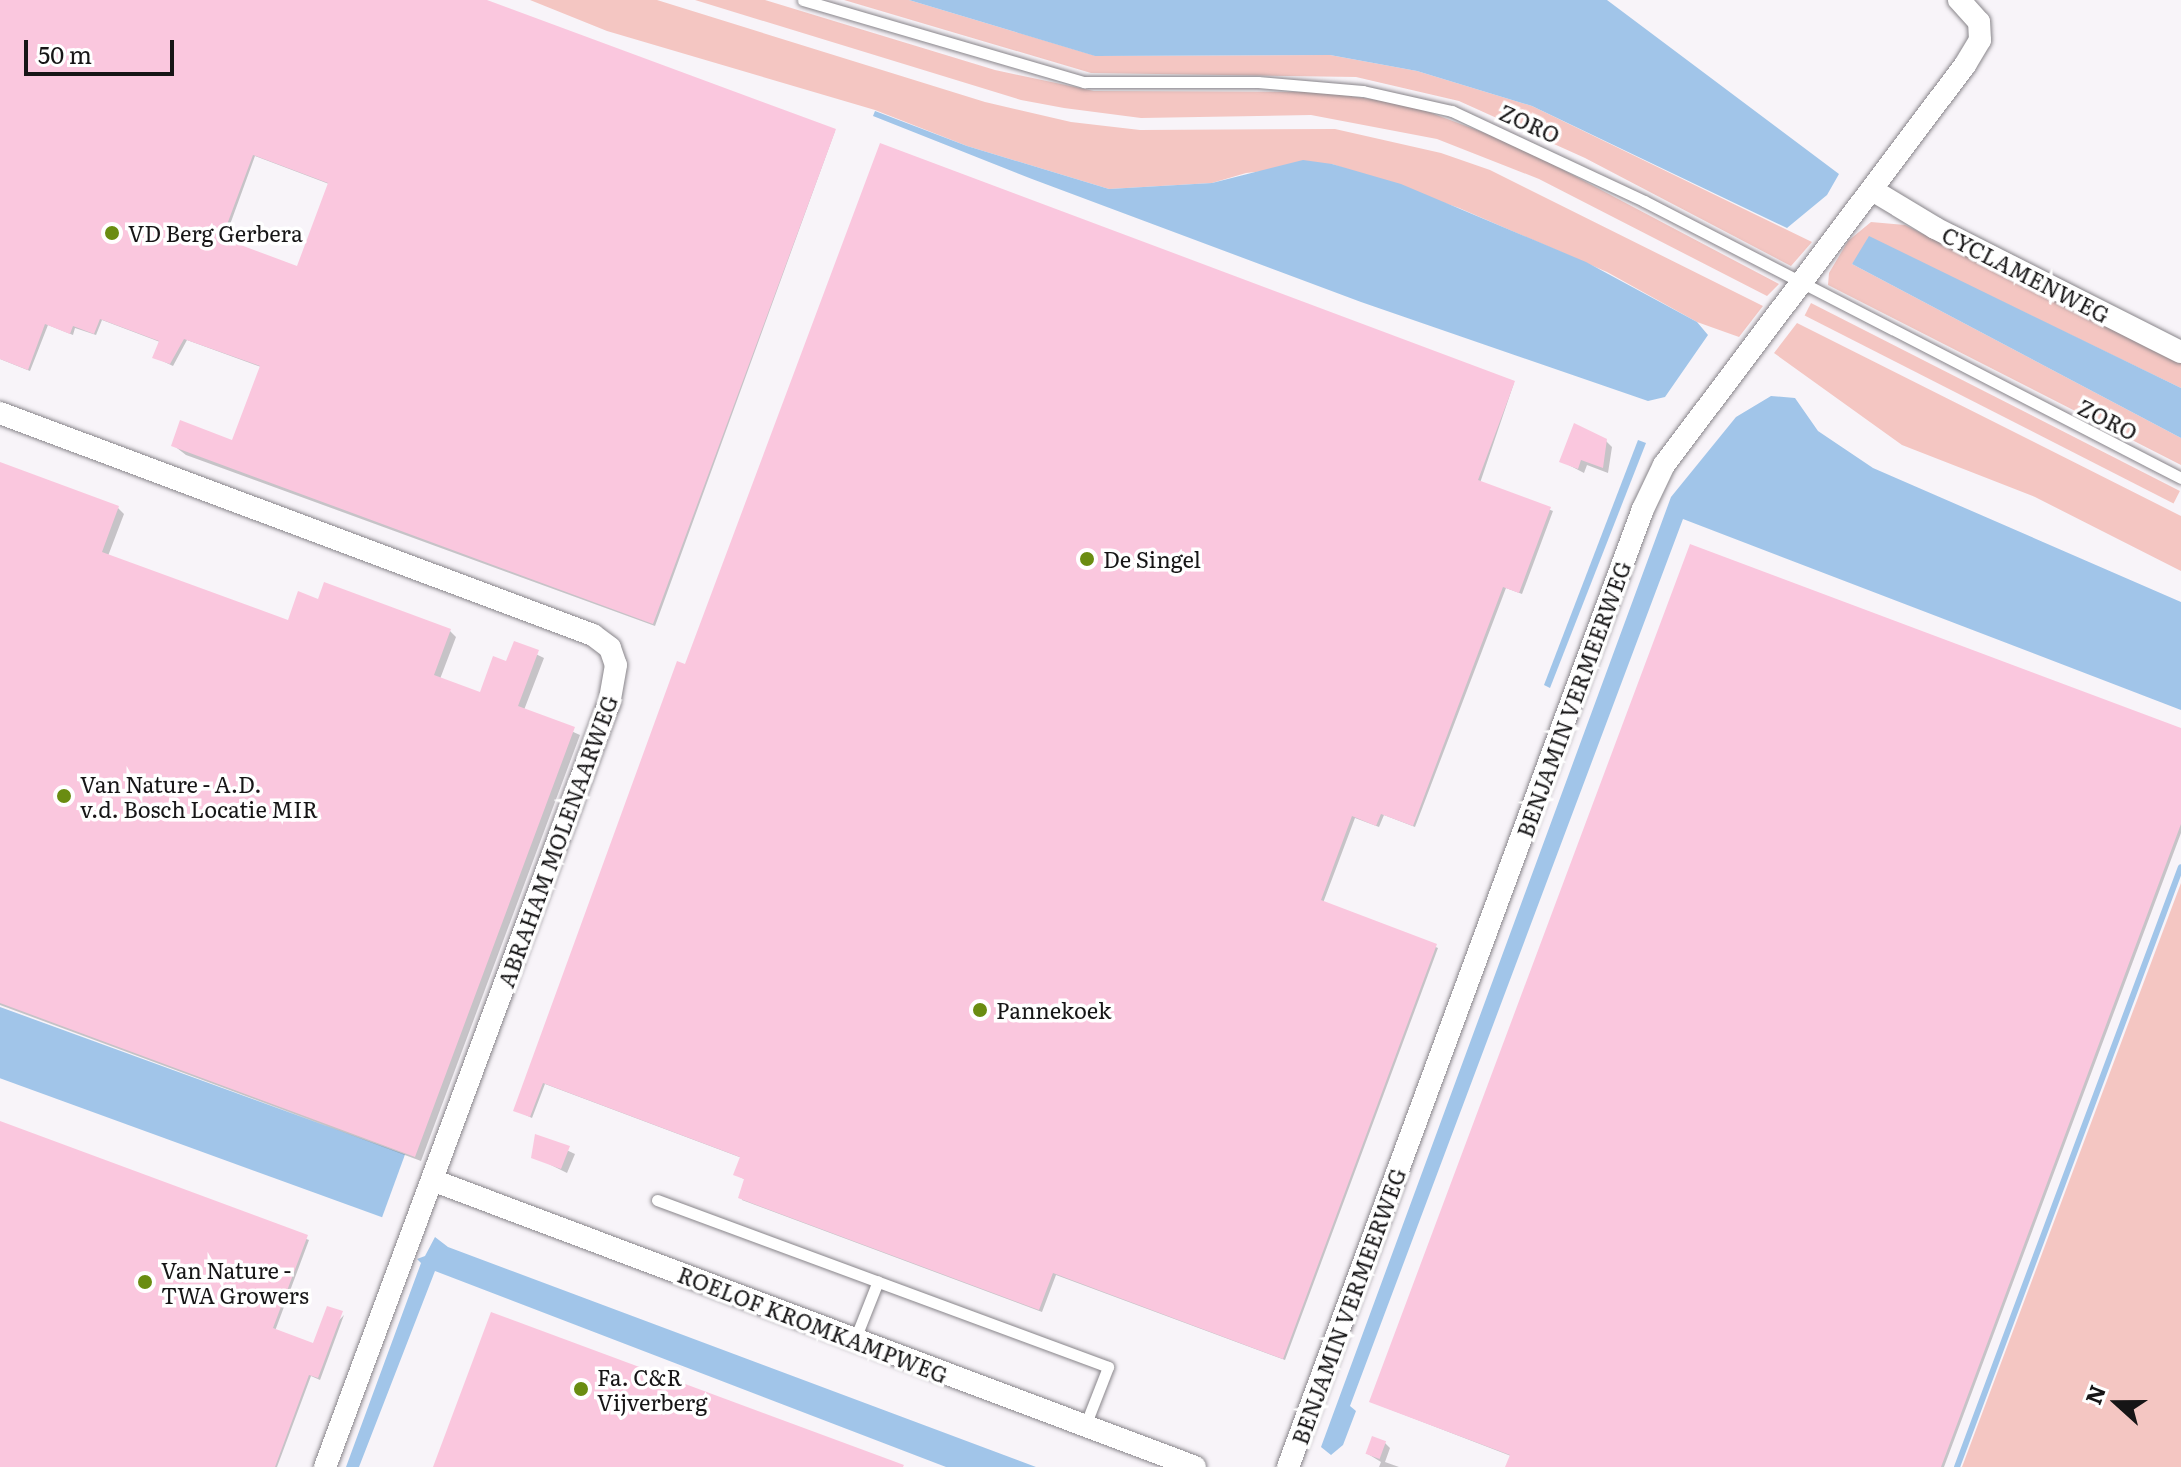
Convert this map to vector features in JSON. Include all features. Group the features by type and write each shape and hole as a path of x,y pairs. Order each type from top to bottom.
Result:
{"street":[{"name":"BENJAMIN VERMEERWEG","path":"1288,1467 1643,509 1664,465 1874,191 1980,40 1979,22 1963,3"},
{"name":"CYCLAMENWEG","path":"1874,191 1935,228 2181,352"},
{"name":"ABRAHAM MOLENAARWEG","path":"0,413 593,635 610,648 616,665 609,703 325,1467"},
{"name":"ROELOF KROMKAMPWEG","path":"432,1180 1195,1467"}],"lane":[{"name":"ZORO","path":"803,0 1084,82 1258,82 1363,91 1452,111 1575,166 1800,285 2181,478"},
{"path":"657,1200 1108,1367 1085,1426"},
{"path":"855,1339 878,1281"}],"shaded area":[{"path":"530,0 657,0 985,102 1071,122 1140,130 1335,129 1441,153 1490,170 1763,306 1739,337 1697,322 1607,272 1459,208 1332,164 1246,173 1212,183 1109,189 967,146 875,110 607,31"},
{"path":"695,0 765,0 995,70 1094,91 1323,92 1410,105 1514,144 1779,284 1767,296 1539,179 1437,139 1311,115 1141,118 1021,100"},
{"path":"844,0 909,0 1096,56 1330,55 1417,71 1532,106 1812,242 1791,266 1585,158 1459,101 1356,77 1091,73"},
{"path":"1871,222 1905,225 2181,363 2181,388 1872,239 1852,264 2181,438 2181,465 1828,285 1829,273 1848,241"},
{"path":"1811,303 2180,491 2174,503 1805,315"},
{"path":"1797,323 2181,516 2181,571 2035,497 1902,445 1774,353"},
{"path":"2181,883 2181,1467 1962,1467"}],"water":[{"path":"909,0 1607,0 1839,174 1827,195 1787,228 1532,106 1417,71 1330,55 1095,56"},
{"path":"875,111 967,146 1109,189 1212,183 1303,160 1332,164 1401,184 1586,262 1697,322 1708,335 1665,397 1648,401 1361,302 1032,179 873,116"},
{"path":"1869,236 2181,388 2181,438 1852,264"},
{"path":"1771,396 1795,398 1818,431 1873,468 2181,602 2181,710 1683,519 1350,1406 1356,1411 1343,1445 1331,1455 1321,1447 1671,497 1736,417"},
{"path":"1638,440 1646,443 1550,688 1544,685"},
{"path":"0,1007 405,1154 382,1217 0,1078"},
{"path":"435,1237 448,1247 1036,1467 946,1467 435,1271 359,1467 346,1467 421,1263 417,1259 425,1256"}],"building":[{"path":"0,0 487,0 836,129 653,624 171,446 180,420 232,440 260,366 184,339 170,364 152,358 159,341 100,319 94,334 73,326 70,334 45,324 28,370 0,359","holes":["253,155 328,183 297,266 222,238"]},
{"path":"880,143 1515,381 1478,480 1551,507 1519,593 1503,587 1413,826 1381,814 1376,826 1352,816 1321,900 1437,944 1283,1359 1053,1273 1039,1310 738,1198 744,1179 733,1175 740,1157 543,1083 530,1117 513,1111 677,661 685,664"},
{"path":"1574,423 1607,439 1603,468 1581,460 1578,469 1559,462"},
{"path":"0,462 119,506 102,552 288,620 298,591 318,599 324,582 451,629 434,675 480,692 493,656 506,661 514,641 539,650 518,706 575,727 415,1157 0,1003"},
{"path":"1690,544 2181,728 2181,824 1941,1467 1505,1467 1510,1455 1369,1402"},
{"name":"Van Nature - TWA Growers","path":"0,1121 308,1235 273,1328 313,1343 327,1306 343,1311 318,1378 309,1375 275,1467 0,1467"},
{"path":"535,1134 570,1146 561,1169 531,1158"},
{"name":"Fa. C&R Vijverberg","path":"491,1312 904,1465 433,1467"},
{"path":"1372,1436 1386,1441 1380,1459 1366,1454"}],"waterway":[{"path":"1957,1467 2181,867"}],"place":[{"name":"VD Berg Gerbera","path":"112,233"},
{"name":"De Singel","path":"1087,559"},
{"name":"Van Nature - A.D. v.d. Bosch Locatie MIR","path":"64,796"},
{"name":"Pannekoek","path":"980,1010"},
{"name":"Van Nature - TWA Growers","path":"145,1282"},
{"name":"Fa. C&R Vijverberg","path":"581,1389"}]}
